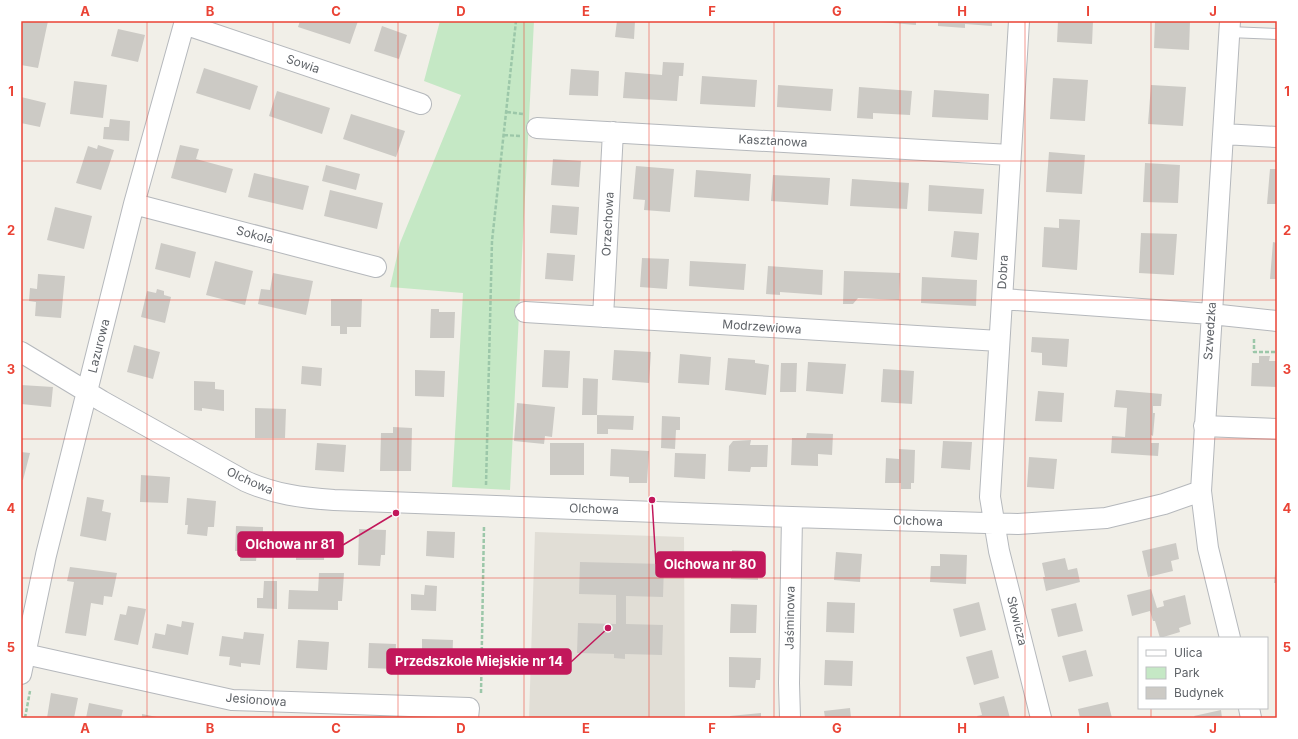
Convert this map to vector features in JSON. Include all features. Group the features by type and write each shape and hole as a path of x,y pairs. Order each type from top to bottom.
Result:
{"street":[{"name":"Dobra","path":"994,523 990,491 1019,21"},
{"name":"Sowia","path":"185,22 422,104"},
{"name":"Lazurowa","path":"21,674 47,549 88,392 134,204 185,22"},
{"name":"Szwedzka","path":"1230,26 1201,491 1208,548 1230,637"},
{"name":"Kasztanowa","path":"537,128 1010,155"},
{"name":"Orzechowa","path":"603,317 613,132"},
{"path":"1223,134 1277,137"},
{"name":"Sokola","path":"134,204 376,266"},
{"path":"1002,299 1211,314 1277,321"},
{"name":"Modrzewiowa","path":"525,312 999,341"},
{"name":"Olchowa","path":"21,352 88,392 245,481 268,490 293,496 334,500 1018,524 1095,519 1137,511 1201,491"},
{"path":"1204,426 1277,429"},
{"name":"Jaśminowa","path":"790,718 789,671 792,517"},
{"name":"Słowicza","path":"994,523 1002,562 1041,718"},
{"name":"Jesionowa","path":"25,654 232,700 473,707"}],"lane":[{"path":"1230,26 1277,34"}],"path":[{"path":"486,489 492,241 516,21"},
{"path":"1254,332 1254,352 1277,352"},
{"path":"473,707 485,520"}],"shaded area":[{"path":"535,532 684,537 685,718 529,718"}],"green space":[{"path":"440,21 534,21 510,490 452,487 463,293 390,287 400,243 461,95 424,81"}],"building":[{"path":"21,21 48,21 38,68 21,65"},
{"path":"300,21 358,21 350,44 298,27"},
{"path":"617,21 635,21 634,39 615,37"},
{"path":"869,21 916,21 916,25"},
{"path":"938,21 992,21 992,26 965,24 965,28 938,26"},
{"path":"1058,21 1093,21 1092,44 1057,42"},
{"path":"1155,21 1190,21 1189,50 1154,48"},
{"path":"382,26 407,35 399,59 374,51"},
{"path":"118,29 145,35 138,62 111,56"},
{"path":"663,62 684,63 683,76 679,76 677,101 623,98 625,72 662,75"},
{"path":"204,68 258,86 250,110 196,93"},
{"path":"571,69 599,71 598,96 569,95"},
{"path":"702,76 757,80 755,107 700,104"},
{"path":"1053,78 1088,80 1085,121 1050,119"},
{"path":"74,81 107,85 103,118 70,114"},
{"path":"778,85 833,89 831,111 777,107"},
{"path":"1151,85 1186,87 1183,126 1148,124"},
{"path":"859,87 912,91 910,115 873,113 873,119 857,118"},
{"path":"934,90 989,94 988,120 932,117"},
{"path":"277,91 330,108 322,134 269,116"},
{"path":"21,97 46,103 40,127 21,123"},
{"path":"351,114 405,131 396,157 343,139"},
{"path":"110,119 130,121 129,141 103,139 104,127 109,127"},
{"path":"98,145 114,150 101,190 76,183 88,146 97,149"},
{"path":"180,145 199,149 196,159 233,169 226,193 171,178"},
{"path":"1049,152 1085,155 1082,194 1046,192"},
{"path":"553,159 581,161 579,187 551,185"},
{"path":"1145,163 1180,165 1178,203 1143,202"},
{"path":"326,165 360,174 356,190 322,181"},
{"path":"636,166 674,169 670,212 644,210 645,200 633,199"},
{"path":"1270,169 1277,169 1277,204 1267,204"},
{"path":"696,170 751,174 749,201 694,197"},
{"path":"254,173 309,186 303,210 248,197"},
{"path":"773,175 830,178 828,205 771,201"},
{"path":"852,179 909,183 907,209 850,206"},
{"path":"929,185 984,189 982,214 928,211"},
{"path":"330,190 383,203 377,229 324,216"},
{"path":"552,205 579,207 577,235 550,233"},
{"path":"55,207 92,216 84,249 47,240"},
{"path":"1059,219 1080,220 1077,270 1042,267 1044,227 1059,228"},
{"path":"954,231 979,233 977,260 951,257"},
{"path":"1141,233 1177,234 1174,275 1139,273"},
{"path":"1273,242 1277,243 1277,279 1270,279"},
{"path":"161,243 196,252 190,278 155,269"},
{"path":"547,253 575,255 573,281 545,279"},
{"path":"642,258 669,259 667,289 640,287"},
{"path":"215,261 253,271 245,305 206,295"},
{"path":"690,261 746,264 744,290 689,286"},
{"path":"768,266 823,270 822,295 780,292 780,295 766,294"},
{"path":"844,271 900,273 899,300 858,298 853,304 843,304"},
{"path":"273,273 313,281 306,315 258,304 261,289 270,290"},
{"path":"38,274 65,276 61,318 35,316 36,302 29,301 30,288 37,289"},
{"path":"922,277 977,280 976,306 921,303"},
{"path":"157,289 164,291 164,295 171,297 165,323 141,317 147,291 156,293"},
{"path":"331,299 362,299 361,327 347,327 347,334 340,334 340,326 331,326"},
{"path":"431,309 439,309 439,312 455,312 454,338 430,338"},
{"path":"1032,337 1069,339 1067,367 1042,365 1042,353 1031,352"},
{"path":"134,345 160,352 153,379 127,372"},
{"path":"544,350 570,351 568,388 542,387"},
{"path":"614,350 651,352 649,383 612,380"},
{"path":"680,354 711,357 709,385 678,383"},
{"path":"1259,356 1270,356 1269,361 1277,361 1277,387 1251,386 1252,363 1259,363"},
{"path":"728,358 755,360 755,363 769,365 766,395 725,390"},
{"path":"808,362 846,364 843,394 806,391"},
{"path":"781,363 797,363 796,392 780,392"},
{"path":"302,366 322,368 321,386 301,384"},
{"path":"883,369 914,371 912,404 881,402"},
{"path":"415,370 445,371 444,397 415,396"},
{"path":"583,378 598,379 597,415 582,415"},
{"path":"194,381 215,382 215,389 224,390 224,411 202,408 202,411 194,410"},
{"path":"21,385 53,387 51,407 21,404"},
{"path":"1116,390 1162,394 1161,406 1153,406 1153,413 1155,413 1153,436 1151,435 1151,443 1159,443 1158,456 1111,453 1112,436 1125,437 1127,408 1114,407"},
{"path":"1038,391 1064,393 1062,422 1035,421"},
{"path":"517,403 555,407 552,437 545,436 544,444 514,441"},
{"path":"255,408 286,409 285,438 255,438"},
{"path":"597,415 634,416 633,430 608,429 608,434 597,434"},
{"path":"662,416 680,417 680,430 676,430 675,449 661,448"},
{"path":"393,427 412,428 411,471 380,471 381,433 393,433"},
{"path":"807,433 833,434 832,455 818,454 818,466 791,465 792,438 806,438"},
{"path":"751,440 750,445 768,445 767,467 751,467 750,472 728,471 729,446 733,441"},
{"path":"943,441 972,442 970,470 941,468"},
{"path":"317,443 346,445 344,472 315,470"},
{"path":"550,443 584,443 584,475 550,475"},
{"path":"611,449 649,451 647,483 629,483 629,477 610,476"},
{"path":"899,449 915,450 914,483 911,483 911,489 901,489 901,483 885,483 886,458 899,459"},
{"path":"21,452 30,453 23,480 21,480"},
{"path":"675,453 706,454 705,479 674,477"},
{"path":"1029,457 1057,459 1054,489 1027,487"},
{"path":"141,475 170,477 168,503 140,502"},
{"path":"87,497 104,500 102,511 111,513 106,541 80,536"},
{"path":"187,498 216,501 214,527 208,527 207,536 187,534 188,525 185,525"},
{"path":"236,526 263,527 263,552 257,552 256,561 240,561 240,551 235,551"},
{"path":"359,529 386,530 385,555 381,555 380,566 358,565"},
{"path":"427,531 455,532 454,558 426,556"},
{"path":"296,532 325,533 324,560 296,560"},
{"path":"1176,543 1179,559 1171,561 1173,571 1148,577 1142,551"},
{"path":"732,550 758,551 758,580 731,579"},
{"path":"836,552 862,554 860,582 834,580"},
{"path":"940,554 967,555 966,584 930,582 931,566 940,566"},
{"path":"1065,558 1068,570 1077,568 1080,582 1046,591 1042,563"},
{"path":"580,562 664,564 663,597 626,596 626,624 663,625 662,655 625,654 625,659 614,658 614,654 577,653 578,623 616,624 616,595 579,594"},
{"path":"1276,566 1277,583 1274,583"},
{"path":"70,567 117,573 112,597 104,596 103,605 91,603 86,636 65,633 74,582 67,581"},
{"path":"319,573 344,573 342,601 338,601 338,610 288,609 289,590 318,591"},
{"path":"264,581 277,581 277,609 257,608 257,598 263,598"},
{"path":"425,585 437,586 436,611 411,610 411,594 424,595"},
{"path":"1151,589 1157,608 1164,606 1163,601 1185,595 1191,624 1179,628 1180,632 1160,637 1150,611 1132,616 1127,595"},
{"path":"827,602 855,603 854,633 826,632"},
{"path":"979,602 986,630 960,637 953,609"},
{"path":"1076,603 1083,631 1058,637 1051,609"},
{"path":"731,604 757,605 756,633 730,633"},
{"path":"128,606 146,609 138,645 114,640 120,614 126,615"},
{"path":"182,621 194,623 188,655 152,648 155,633 165,635 167,624 181,627"},
{"path":"244,632 264,634 260,665 241,663 241,667 229,665 230,657 219,656 222,636 243,639"},
{"path":"422,639 453,640 452,668 422,667"},
{"path":"298,640 329,642 327,670 296,668"},
{"path":"369,643 396,644 395,669 368,668"},
{"path":"992,650 999,678 974,685 966,657"},
{"path":"1086,650 1093,676 1069,682 1062,656"},
{"path":"729,657 761,658 760,680 756,680 755,688 729,687"},
{"path":"825,660 853,661 852,686 824,685"},
{"path":"51,693 78,698 74,718 47,718"},
{"path":"1004,696 1010,718 978,718 977,716 982,715 979,703"},
{"path":"1108,702 1112,718 1080,718 1078,709"},
{"path":"89,703 123,710 121,718 86,718"},
{"path":"850,708 851,718 825,718 824,711"},
{"path":"1221,710 1222,718 1195,718 1194,716"},
{"path":"761,713 761,718 730,718 730,716"},
{"path":"142,714 157,717 157,718 142,718"}],"place":[{"name":"Olchowa nr 80","path":"652,500"},
{"name":"Olchowa nr 81","path":"396,513"},
{"name":"Przedszkole Miejskie nr 14","path":"608,628"}]}
